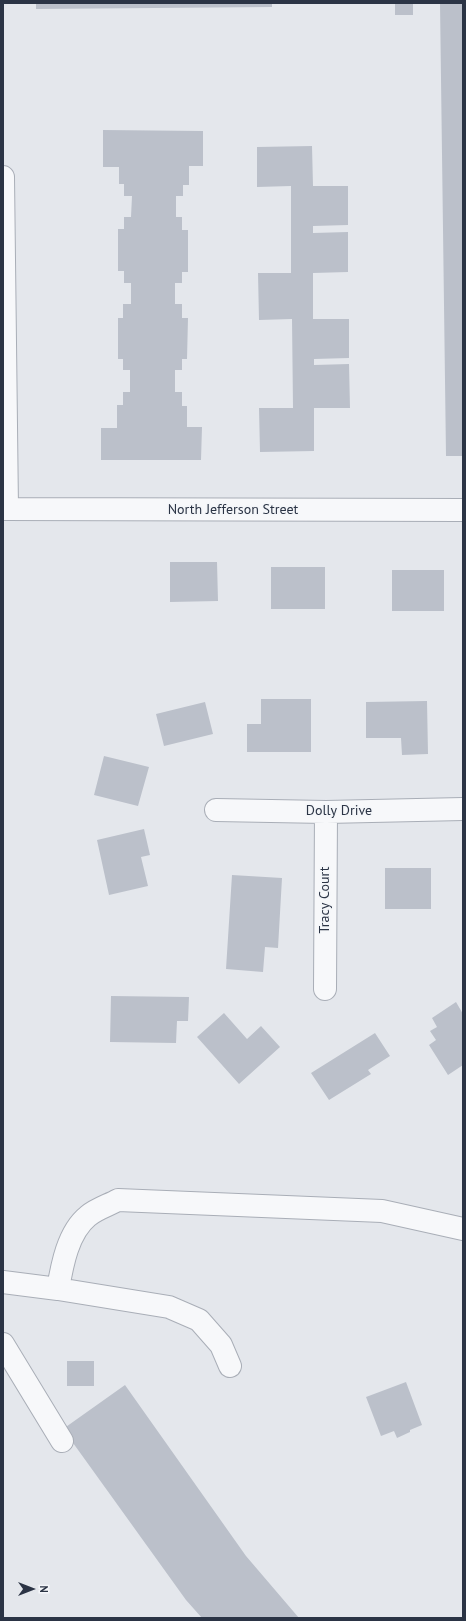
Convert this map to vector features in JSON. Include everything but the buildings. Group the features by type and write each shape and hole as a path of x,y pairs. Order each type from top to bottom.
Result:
{"street":[{"path":"3,177 5,509"},
{"name":"North Jefferson Street","path":"5,509 463,510"},
{"name":"Dolly Drive","path":"216,810 326,812 463,809"},
{"name":"Tracy Court","path":"325,989 326,812"},
{"path":"58,1289 62,1266 72,1236 88,1216 118,1200 382,1211 463,1229"},
{"path":"3,1282 58,1289 169,1307 199,1320 221,1345 230,1366"},
{"path":"3,1344 62,1441"}]}
